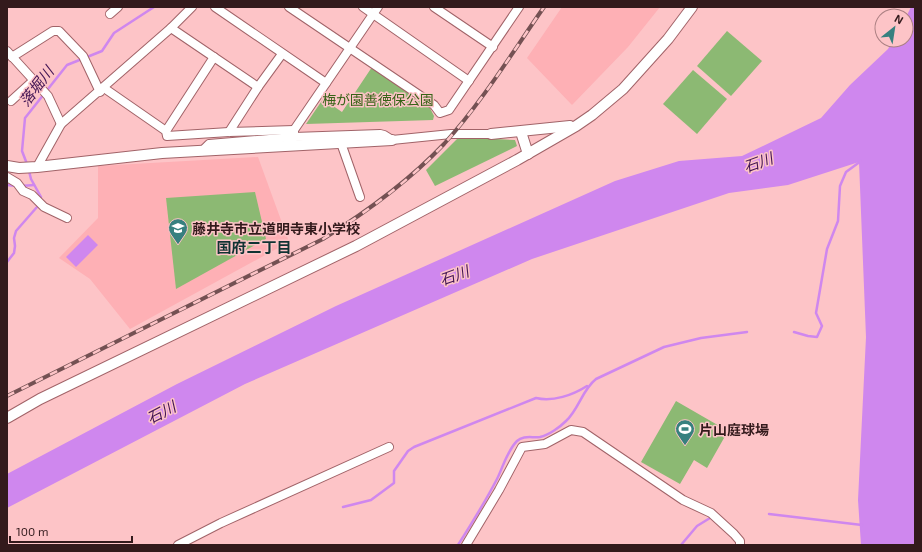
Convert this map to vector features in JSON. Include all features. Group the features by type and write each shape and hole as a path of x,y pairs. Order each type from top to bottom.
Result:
{"street":[{"path":"110,14 118,7"},
{"path":"37,167 62,124 171,28 192,7"},
{"path":"215,7 326,83"},
{"path":"290,7 434,105 440,113 449,110 493,47 515,8"},
{"path":"363,7 375,10 469,81"},
{"path":"434,7 493,47"},
{"path":"7,418 40,399 356,246 528,154 576,126 592,115 623,89 668,39 692,7"},
{"path":"294,134 375,10"},
{"path":"171,28 258,86"},
{"path":"62,124 45,94 10,54 52,31 59,31 83,56 102,90 166,131 167,136 229,132 380,134 392,140"},
{"path":"229,132 258,86 282,54"},
{"path":"166,131 214,57"},
{"path":"11,101 33,81"},
{"path":"7,166 19,168 37,167 161,151 202,151 392,140 451,134 521,132 576,126"},
{"path":"521,132 528,154"},
{"path":"202,151 210,144 294,134"},
{"path":"341,143 360,197"},
{"path":"7,177 17,183 24,191 32,195 44,207 67,218"},
{"path":"466,545 499,490 522,447 545,444 571,430 583,432 683,500 711,513 734,534 740,541 740,545"},
{"path":"178,545 222,523 389,447"}],"shaded area":[{"path":"562,7 660,7 628,47 572,105 527,58"},
{"name":"藤井寺市立道明寺東小学校","path":"258,157 289,242 130,329 90,279 59,258 98,218 98,166"}],"green space":[{"path":"727,31 762,61 731,96 697,66"},
{"name":"梅が園善徳保公園","path":"372,67 429,106 434,116 433,120 306,124 323,99 342,112"},
{"path":"693,70 727,99 697,134 663,104"},
{"path":"459,137 515,140 517,146 435,186 426,170"},
{"path":"255,192 266,239 176,289 166,198"},
{"name":"片山庭球場","path":"676,401 728,431 707,468 694,460 680,484 641,462"}],"water":[{"name":"石川","path":"915,7 915,545 861,545 858,500 866,337 859,162 788,185 729,193 532,259 245,384 7,508 7,474 177,384 336,306 615,181 679,161 742,156 821,118 850,85 889,48 914,48 914,8 910,8"},
{"path":"88,235 98,245 76,267 66,257"}],"waterway":[{"name":"落堀川","path":"27,164 22,151 25,118 67,65 102,51 114,33 154,7"},
{"path":"794,332 817,337 822,326 816,313 827,249 838,221 840,186 846,172 861,161"},
{"name":"落堀川","path":"7,262 14,253 14,238 16,231 37,207 41,197 31,179 29,171"},
{"path":"7,185 16,186"},
{"path":"21,186 34,185"},
{"path":"458,545 488,496 508,454 517,441 522,438 543,436 551,433 561,426 574,411 591,383 596,379 664,347 701,338 747,332"},
{"path":"343,507 371,500 394,483 394,471 408,451 414,447 536,398 549,399 563,397 587,386"},
{"path":"769,514 862,525"},
{"path":"681,545 697,526 710,518"}],"railway":[{"path":"7,396 323,239 372,207 416,171 458,128 496,77 544,7"}],"place":[{"name":"藤井寺市立道明寺東小学校","path":"178,245"},
{"name":"片山庭球場","path":"685,446"}],"district":[{"name":"国府二丁目","path":"254,247"}]}
